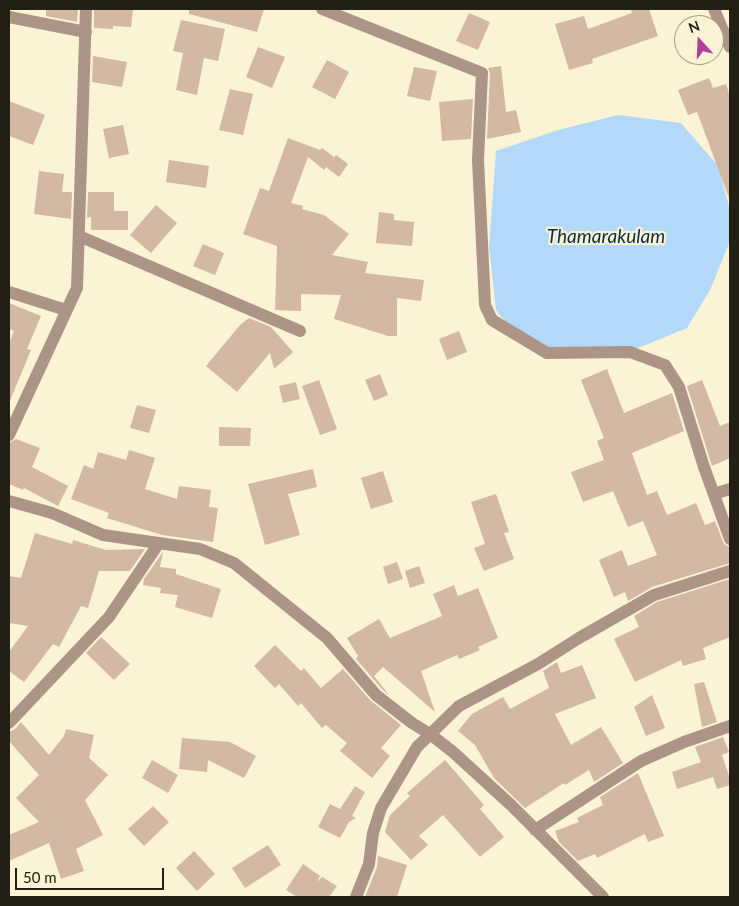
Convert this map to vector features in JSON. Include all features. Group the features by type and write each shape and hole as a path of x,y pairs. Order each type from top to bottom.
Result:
{"street":[{"path":"9,435 77,288 86,9"},
{"path":"322,9 482,73 478,160 485,305 492,320 547,353 630,352 665,365 678,387 730,539"},
{"path":"714,9 730,47"},
{"path":"9,18 86,32"},
{"path":"79,236 300,331"},
{"path":"9,292 66,310"},
{"path":"714,494 730,488"},
{"path":"9,501 52,514 103,536 200,549 234,562 327,638 376,695 453,752 603,897"},
{"path":"9,723 109,616 159,543"},
{"path":"356,897 369,864 374,833 381,808 417,747 459,706 538,664 654,595 730,571"},
{"path":"535,830 641,761 684,742 730,726"}],"water":[{"name":"Thamarakulam","path":"618,115 681,123 718,166 730,210 730,241 710,290 687,328 631,351 565,358 520,340 496,310 489,247 496,151 558,130"}],"building":[{"path":"46,9 78,9 77,22 46,16"},
{"path":"94,9 133,9 131,27 113,26 113,29 94,28"},
{"path":"189,9 264,9 257,32 189,14"},
{"path":"631,9 649,9 658,36 592,59 593,63 569,70 555,24 584,16 588,29 632,13"},
{"path":"469,13 490,22 478,50 456,41"},
{"path":"181,20 225,29 218,61 204,58 197,95 176,90 183,53 173,51"},
{"path":"258,47 285,57 272,88 246,77"},
{"path":"93,56 127,62 122,87 92,82"},
{"path":"327,60 349,72 335,99 312,87"},
{"path":"501,66 506,112 516,110 521,132 487,139 490,73 488,68"},
{"path":"414,67 437,71 430,101 407,96"},
{"path":"709,78 713,88 726,84 730,96 730,198 697,112 688,115 678,90"},
{"path":"230,89 253,94 243,135 219,130"},
{"path":"473,99 471,139 442,141 439,102"},
{"path":"9,101 45,115 33,145 9,136"},
{"path":"123,125 129,154 109,158 103,129"},
{"path":"288,138 320,150 322,148 334,157 324,170 308,157 291,203 303,206 302,209 324,215 349,234 332,255 368,262 365,273 424,280 421,301 397,298 397,336 388,336 334,319 341,295 301,294 301,311 275,310 277,246 243,234 260,188 269,191"},
{"path":"336,155 348,164 339,177 326,167"},
{"path":"169,160 209,166 206,188 166,182"},
{"path":"39,171 64,174 62,192 72,192 71,219 34,214"},
{"path":"88,192 114,192 114,211 128,211 128,230 91,230 91,217 87,218"},
{"path":"156,205 177,223 151,253 130,235"},
{"path":"379,212 394,214 394,220 414,222 412,246 376,243"},
{"path":"203,244 224,253 215,275 193,266"},
{"path":"9,303 41,316 27,349 31,350 9,403 9,343 14,331 9,329"},
{"path":"249,318 271,327 293,352 274,369 270,353 237,392 206,366 240,325"},
{"path":"459,331 467,352 447,360 439,339"},
{"path":"607,369 624,413 672,393 684,431 632,453 647,495 657,491 667,515 696,503 705,525 715,521 723,542 730,547 730,563 652,587 628,601 625,592 614,597 599,560 622,550 628,566 657,555 643,521 628,527 613,491 583,502 571,472 604,460 597,441 604,438 581,380"},
{"path":"380,374 388,395 374,401 365,380"},
{"path":"319,380 337,429 320,435 302,386"},
{"path":"702,380 720,426 730,422 730,458 712,466 687,386"},
{"path":"296,382 300,399 283,403 279,386"},
{"path":"137,405 156,410 149,433 130,428"},
{"path":"219,427 251,428 250,446 219,446"},
{"path":"16,439 40,448 32,467 68,486 58,506 24,488 23,490 9,484 9,443"},
{"path":"129,450 155,458 145,489 177,499 179,486 211,490 209,507 218,508 213,542 162,535 107,518 109,513 71,499 84,465 93,469 98,452 126,460"},
{"path":"313,469 317,487 288,494 300,535 265,545 248,484"},
{"path":"383,471 393,502 371,509 361,478"},
{"path":"496,494 509,532 504,533 514,559 484,571 474,548 485,544 471,502"},
{"path":"35,533 72,544 73,540 106,550 145,549 130,571 99,571 88,608 81,606 59,647 53,644 24,682 9,671 9,652 28,626 9,623 9,576 21,578"},
{"path":"163,552 160,567 176,569 176,574 221,589 212,618 175,607 178,595 160,593 161,588 143,585 144,579"},
{"path":"397,562 403,579 388,584 383,567"},
{"path":"419,566 425,583 410,588 405,571"},
{"path":"730,579 730,637 703,648 706,659 683,666 681,660 635,682 614,639 639,627 634,616 657,602"},
{"path":"454,585 458,596 478,588 498,638 478,647 480,650 459,659 457,655 421,671 435,712 383,667 374,676 390,696 356,659 358,656 347,638 379,619 390,638 442,616 433,594"},
{"path":"101,637 130,664 114,680 86,653"},
{"path":"275,645 301,671 304,668 321,688 343,669 370,700 401,725 381,748 390,756 372,778 340,751 347,743 326,725 322,728 301,703 298,706 279,684 275,688 254,666"},
{"path":"557,662 561,673 582,665 596,698 555,714 571,745 601,727 623,763 594,782 589,770 565,785 564,783 525,808 494,778 475,745 458,731 472,714 503,697 510,709 549,688 543,671"},
{"path":"704,682 717,722 702,727 694,684"},
{"path":"652,695 665,728 646,736 634,707"},
{"path":"21,722 49,755 64,736 66,729 94,735 89,758 108,775 85,800 103,835 76,849 84,871 61,879 49,843 9,861 9,835 39,822 16,798 39,775 9,741 9,732 15,729"},
{"path":"723,737 729,752 722,755 730,779 730,785 717,789 713,777 677,789 672,772 701,762 695,747"},
{"path":"182,738 230,742 256,756 244,778 208,760 207,772 179,769"},
{"path":"152,760 178,775 168,793 142,778"},
{"path":"445,760 484,805 480,809 504,837 480,857 443,815 419,836 428,845 411,860 385,832 390,815 410,796 407,793"},
{"path":"638,773 664,836 648,842 645,834 597,858 595,854 578,861 559,842 555,831 579,822 577,818 603,805 600,797"},
{"path":"355,786 365,792 352,816 356,818 349,822 340,838 318,827 330,804 340,809"},
{"path":"153,806 169,822 144,846 128,829"},
{"path":"268,845 281,865 245,888 232,868"},
{"path":"194,851 215,874 197,891 176,868"},
{"path":"378,856 407,865 397,897 365,897 377,867"},
{"path":"303,864 320,876 317,882 322,877 337,886 329,897 297,897 286,890"}]}
